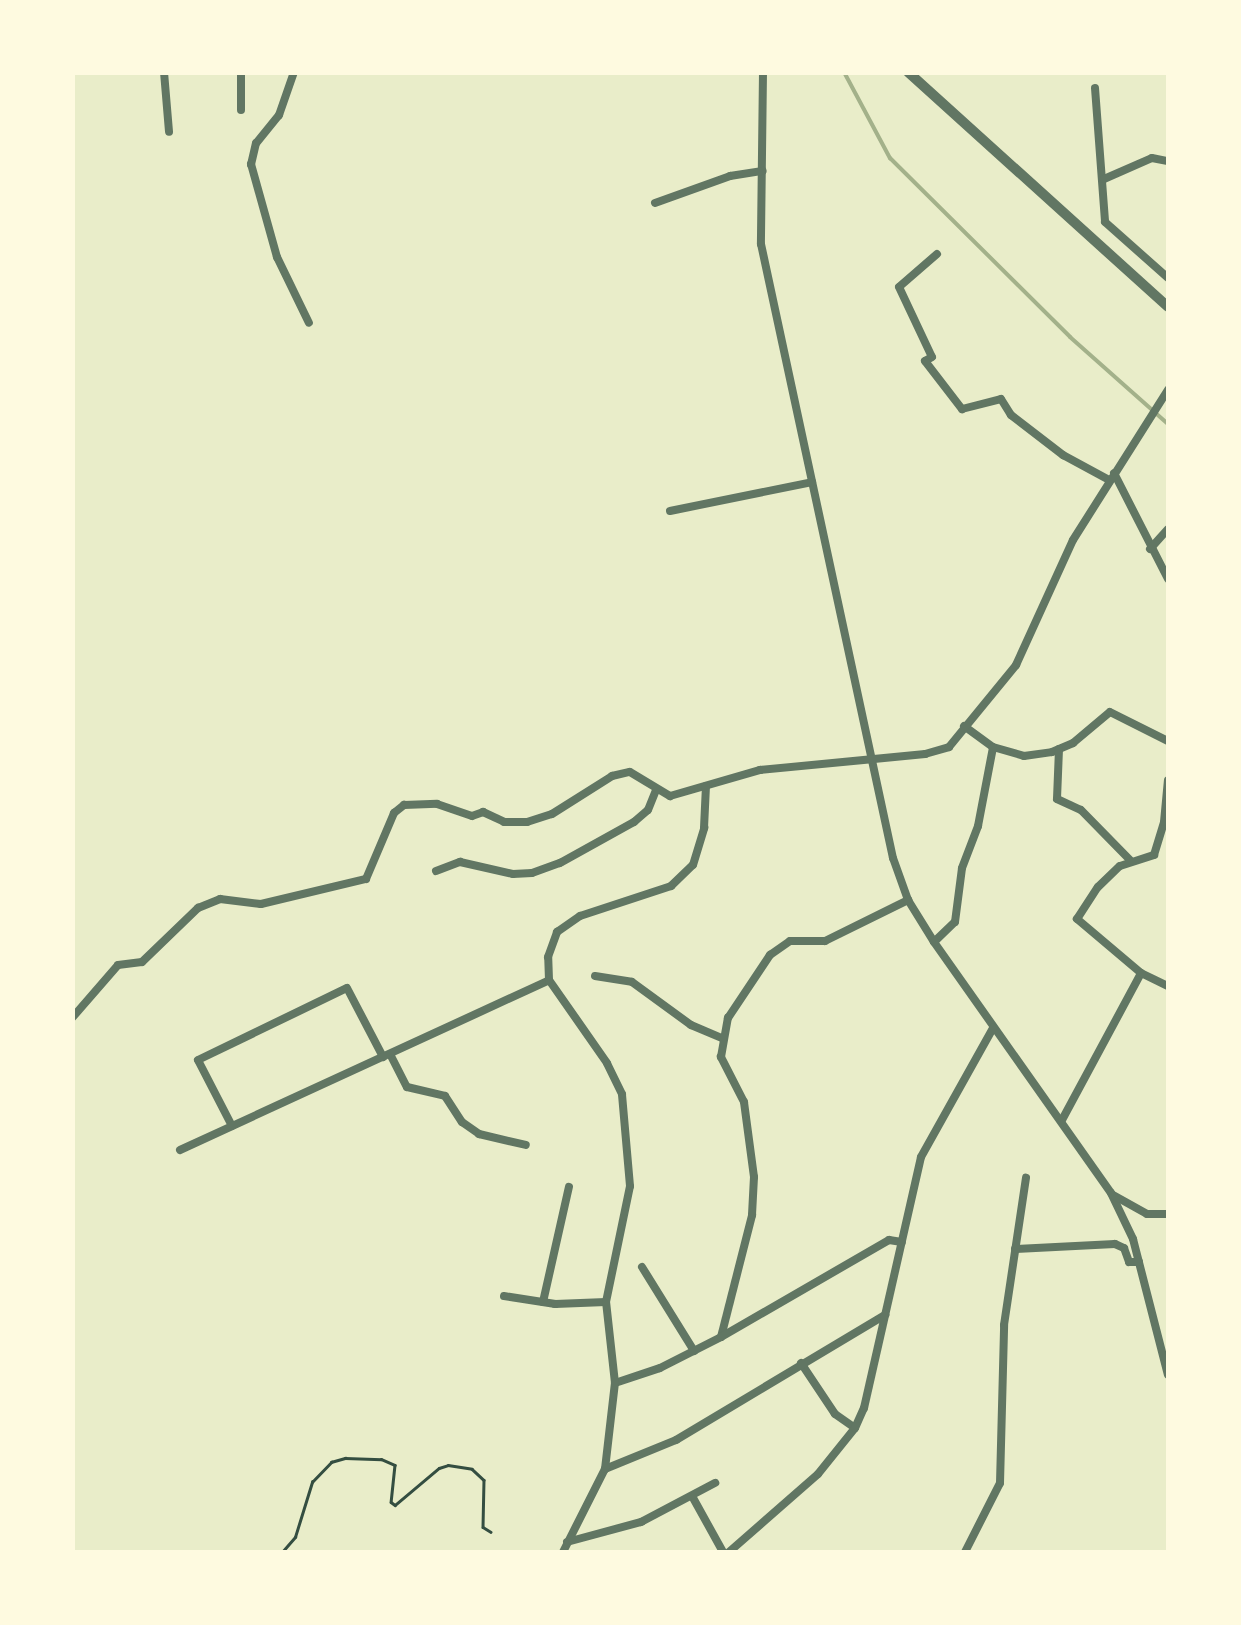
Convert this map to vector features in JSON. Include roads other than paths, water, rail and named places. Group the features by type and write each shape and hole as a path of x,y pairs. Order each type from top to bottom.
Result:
{"street":[{"path":"164,72 169,132"},
{"path":"241,72 241,110"},
{"path":"294,72 278,115 256,142 251,164 277,257 309,323"},
{"path":"763,72 761,244 870,759 908,900 1111,1193 1139,1262 1168,1374"},
{"path":"908,72 1168,307"},
{"path":"1095,88 1104,179 1100,198 1105,222 1168,278"},
{"path":"1104,179 1152,158 1168,161"},
{"path":"654,203 730,176 763,171"},
{"path":"937,254 900,288 932,357 925,362 962,409 1001,399 1011,415 1063,455 1112,476 1168,579"},
{"path":"72,1018 118,965 142,962 198,908 220,899 261,904 366,879 394,813 404,805 437,804 514,823 552,814 612,776 630,772 670,796 760,770 925,754 948,747 1016,665 1064,556 1168,390"},
{"path":"670,510 812,482"},
{"path":"1150,549 1168,529"},
{"path":"964,726 994,747 1024,756 1059,749 1110,712 1168,741"},
{"path":"934,942 955,922 962,868 978,826 994,747"},
{"path":"1059,749 1057,799 1081,810 1130,860"},
{"path":"1168,780 1164,822 1154,855 1130,860 1098,887 1077,919 1142,973 1168,986"},
{"path":"563,1552 604,1469 615,1383 606,1302 630,1186 622,1094 608,1063 549,980 548,957 558,932 580,916 671,886 693,866 704,828 706,786"},
{"path":"436,871 460,862 532,874 560,864 634,822 648,810 656,790"},
{"path":"721,1337 752,1215 754,1177 744,1102 721,1057 721,1038 728,1018 770,956 790,940 825,941 908,900"},
{"path":"1062,1120 1142,973"},
{"path":"595,976 632,982 691,1024 721,1038"},
{"path":"180,1150 549,980"},
{"path":"232,1126 198,1060 347,988 408,1087 445,1096 462,1122 479,1134 526,1146"},
{"path":"692,1496 726,1552 818,1474 856,1428 921,1157 994,1028"},
{"path":"965,1552 1000,1483 1004,1325 1026,1178"},
{"path":"543,1302 569,1187"},
{"path":"1111,1193 1146,1214 1168,1214"},
{"path":"615,1383 721,1337 889,1240 902,1242"},
{"path":"1016,1250 1115,1244 1124,1248 1129,1262 1139,1262"},
{"path":"642,1267 694,1351"},
{"path":"504,1296 543,1302 606,1302"},
{"path":"604,1469 676,1440 885,1315"},
{"path":"802,1363 836,1414 856,1428"},
{"path":"566,1542 641,1522 715,1483"}],"waterway":[{"path":"844,72 890,158 1070,337 1168,424"}]}
